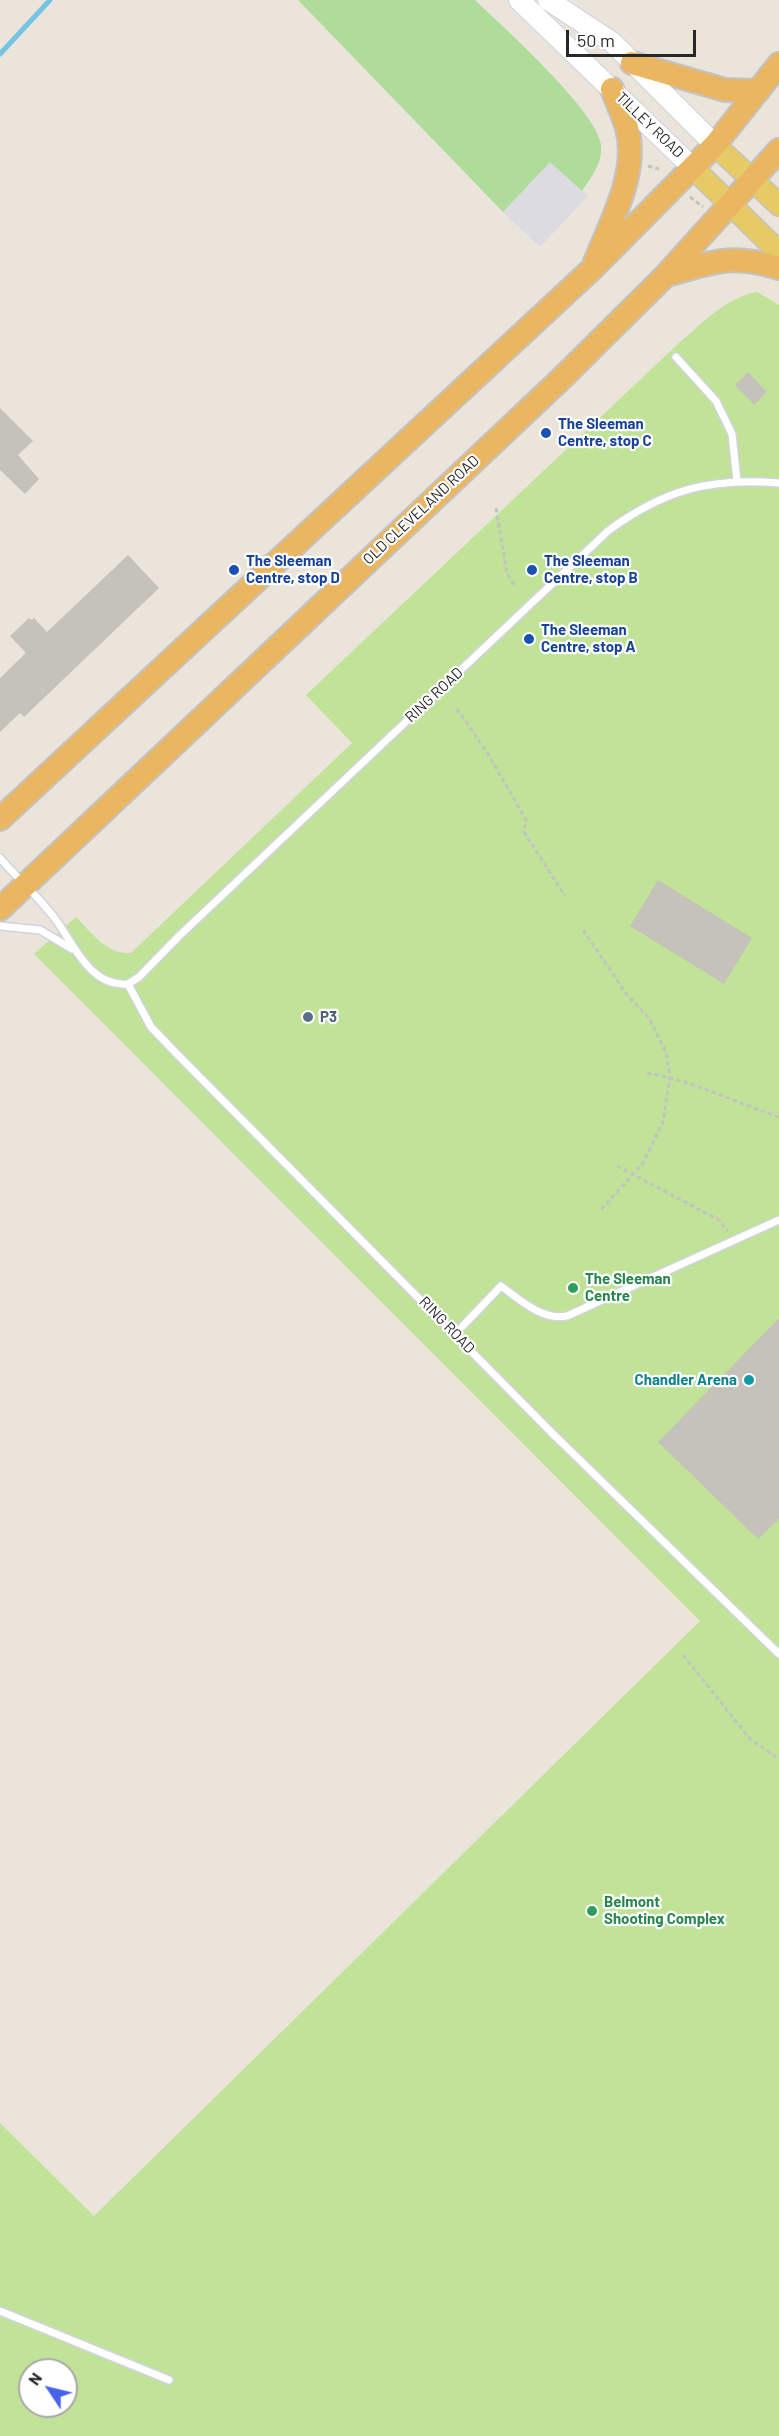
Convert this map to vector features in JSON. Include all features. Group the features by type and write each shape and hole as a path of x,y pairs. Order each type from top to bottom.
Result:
{"highway":[{"path":"632,63 725,90 758,91"},
{"path":"0,819 592,269 715,145 779,64"},
{"path":"592,269 625,185 630,153 627,128 612,89"},
{"name":"OLD CLEVELAND ROAD","path":"0,909 561,379 665,276 779,150"},
{"path":"665,276 732,259 745,258 779,268"}],"main road":[{"name":"TILLEY ROAD","path":"519,0 779,252"},
{"name":"TILLEY ROAD","path":"548,0 595,28 779,205"}],"lane":[{"path":"676,357 716,401 732,434 737,481"},
{"name":"RING ROAD","path":"778,1652 561,1442 456,1333 151,1027 128,984 140,977 179,936 608,531 648,504 671,494 708,484 737,481 779,483"},
{"path":"0,858 57,920 74,950"},
{"path":"0,926 40,930 74,950 108,982 128,984"},
{"path":"456,1333 501,1286 541,1313 567,1316 779,1220"},
{"path":"0,2310 169,2380"}],"path":[{"path":"690,197 705,209"},
{"path":"496,508 507,573 514,585"},
{"path":"457,709 488,754 526,820 524,832 565,896"},
{"path":"583,930 627,995 649,1017 666,1052 670,1077 663,1122 643,1163 600,1211"},
{"path":"647,1073 691,1082 740,1104 779,1117"},
{"path":"617,1166 719,1220 728,1231 748,1222 755,1230"},
{"path":"682,1655 750,1739 779,1759"}],"shaded area":[{"path":"550,161 588,196 540,247 503,212"}],"green space":[{"path":"298,0 475,0 567,91 596,130 601,145 600,158 582,191 550,162 503,212"},
{"path":"757,292 779,305 779,2436 0,2436 0,2123 94,2216 700,1621 34,954 76,917 107,947 131,953 352,743 306,695 679,343 715,312 735,300"}],"building":[{"path":"748,372 767,392 754,405 735,385"},
{"path":"0,408 33,441 18,455 39,479 25,494 0,470"},
{"path":"128,555 159,588 24,717 20,713 0,732 0,678 26,653 10,636 29,618 32,620 34,618 47,632"},
{"path":"658,880 752,938 724,984 630,926"},
{"name":"Chandler Arena","path":"779,1318 779,1519 758,1539 658,1442"}],"waterway":[{"path":"0,54 50,0"}],"place":[{"name":"The Sleeman Centre, stop C","path":"546,433"},
{"name":"The Sleeman Centre, stop D","path":"234,570"},
{"name":"The Sleeman Centre, stop B","path":"532,570"},
{"name":"The Sleeman Centre, stop A","path":"529,639"},
{"name":"P3","path":"308,1017"},
{"name":"The Sleeman Centre","path":"573,1288"},
{"name":"Chandler Arena","path":"749,1380"},
{"name":"Belmont Shooting Complex","path":"592,1911"}]}
